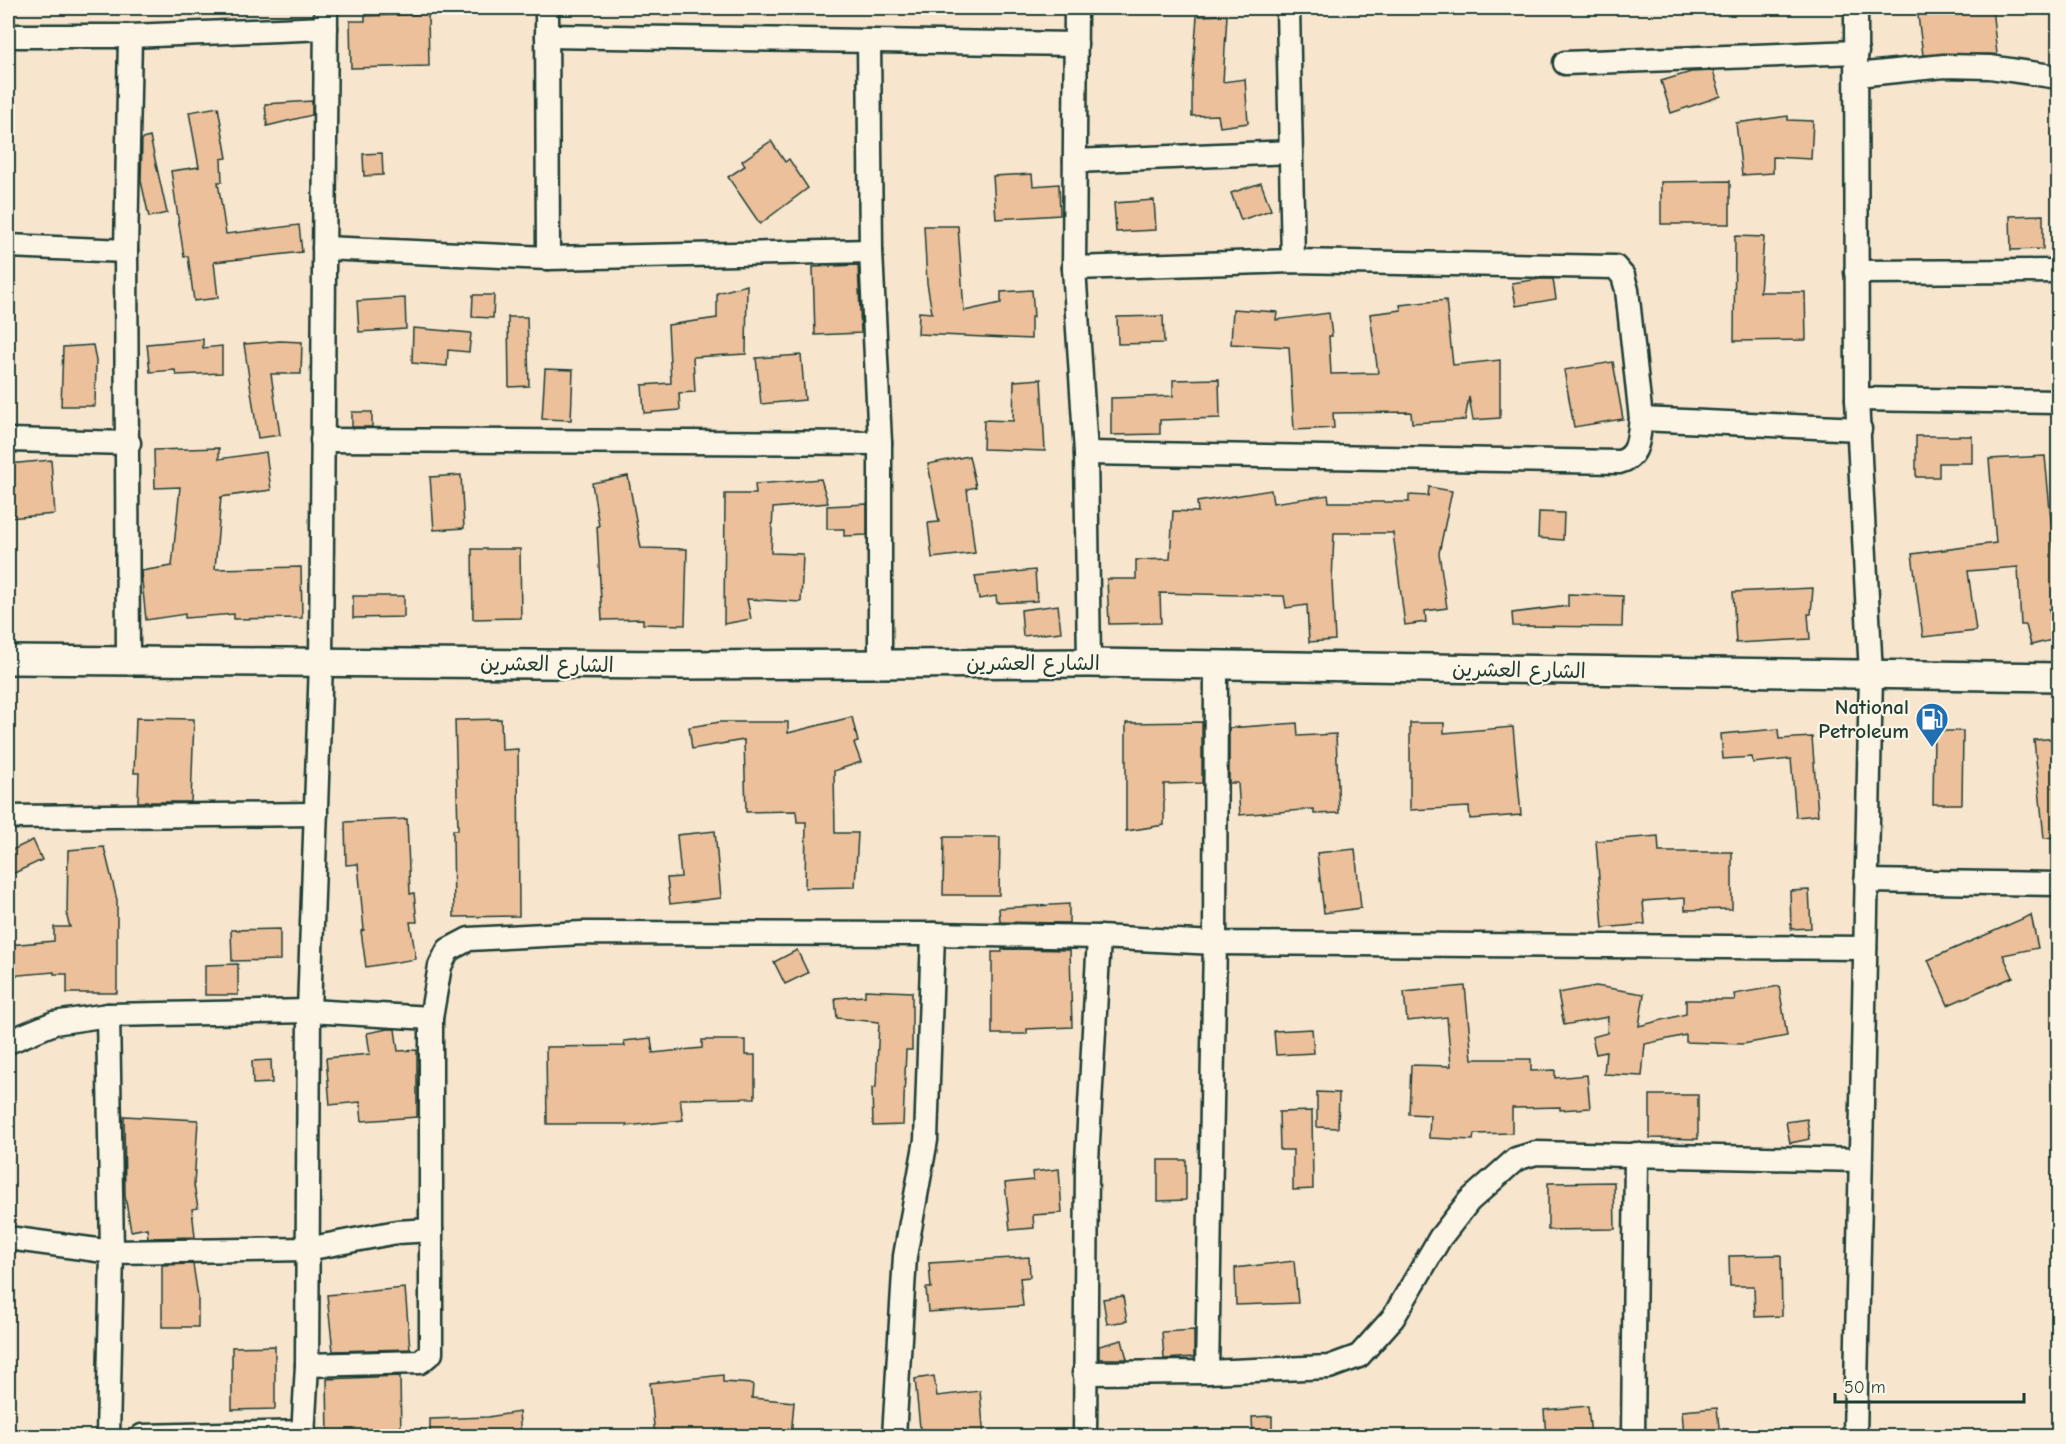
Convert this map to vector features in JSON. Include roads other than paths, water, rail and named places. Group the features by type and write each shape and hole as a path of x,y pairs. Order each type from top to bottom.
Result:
{"street":[{"path":"547,8 548,258"},
{"path":"1076,8 1074,268 1086,453 1089,663"},
{"path":"1288,8 1293,261"},
{"path":"1855,1437 1871,675 1857,399 1856,8"},
{"path":"8,36 130,36 326,18 321,662 309,1011 307,1365 303,1434 142,1437"},
{"path":"128,661 129,443 126,251 130,36"},
{"path":"547,36 1076,44"},
{"path":"869,41 871,251 880,443 880,663"},
{"path":"1565,63 1857,52"},
{"path":"1857,75 1944,66 1990,68 2058,76"},
{"path":"1075,161 1291,152"},
{"path":"8,246 126,251"},
{"path":"324,248 548,258 871,251"},
{"path":"1074,268 1293,261 1615,267 1623,276 1627,290 1641,419 1634,454 1629,460 1619,462 1086,453"},
{"path":"1856,272 2058,271"},
{"path":"1857,399 2058,402"},
{"path":"1641,419 1860,429"},
{"path":"8,440 129,443"},
{"path":"322,440 880,443"},
{"name":"الشارع العشرين","path":"8,660 678,665 1089,663 2058,677"},
{"path":"1207,1372 1215,943 1216,665"},
{"path":"8,817 316,814"},
{"path":"1866,881 2058,884"},
{"path":"307,1365 420,1362 428,1358 431,1353 431,1018 440,966 448,950 469,939 583,933 933,934 1099,937 1215,943 1864,948"},
{"path":"894,1437 905,1256 926,1140 933,934"},
{"path":"1085,1437 1088,1161 1099,937"},
{"path":"8,1042 54,1023 108,1015 309,1011 431,1018"},
{"path":"108,1015 112,1252 108,1437"},
{"path":"1084,1372 1207,1372 1329,1367 1359,1356 1393,1318 1447,1229 1469,1201 1516,1159 1536,1153 1860,1160"},
{"path":"1633,1437 1636,1154"},
{"path":"8,1238 112,1252 307,1249 397,1232 431,1230"}],"place":[{"name":"National Petroleum","path":"1932,748"}]}
